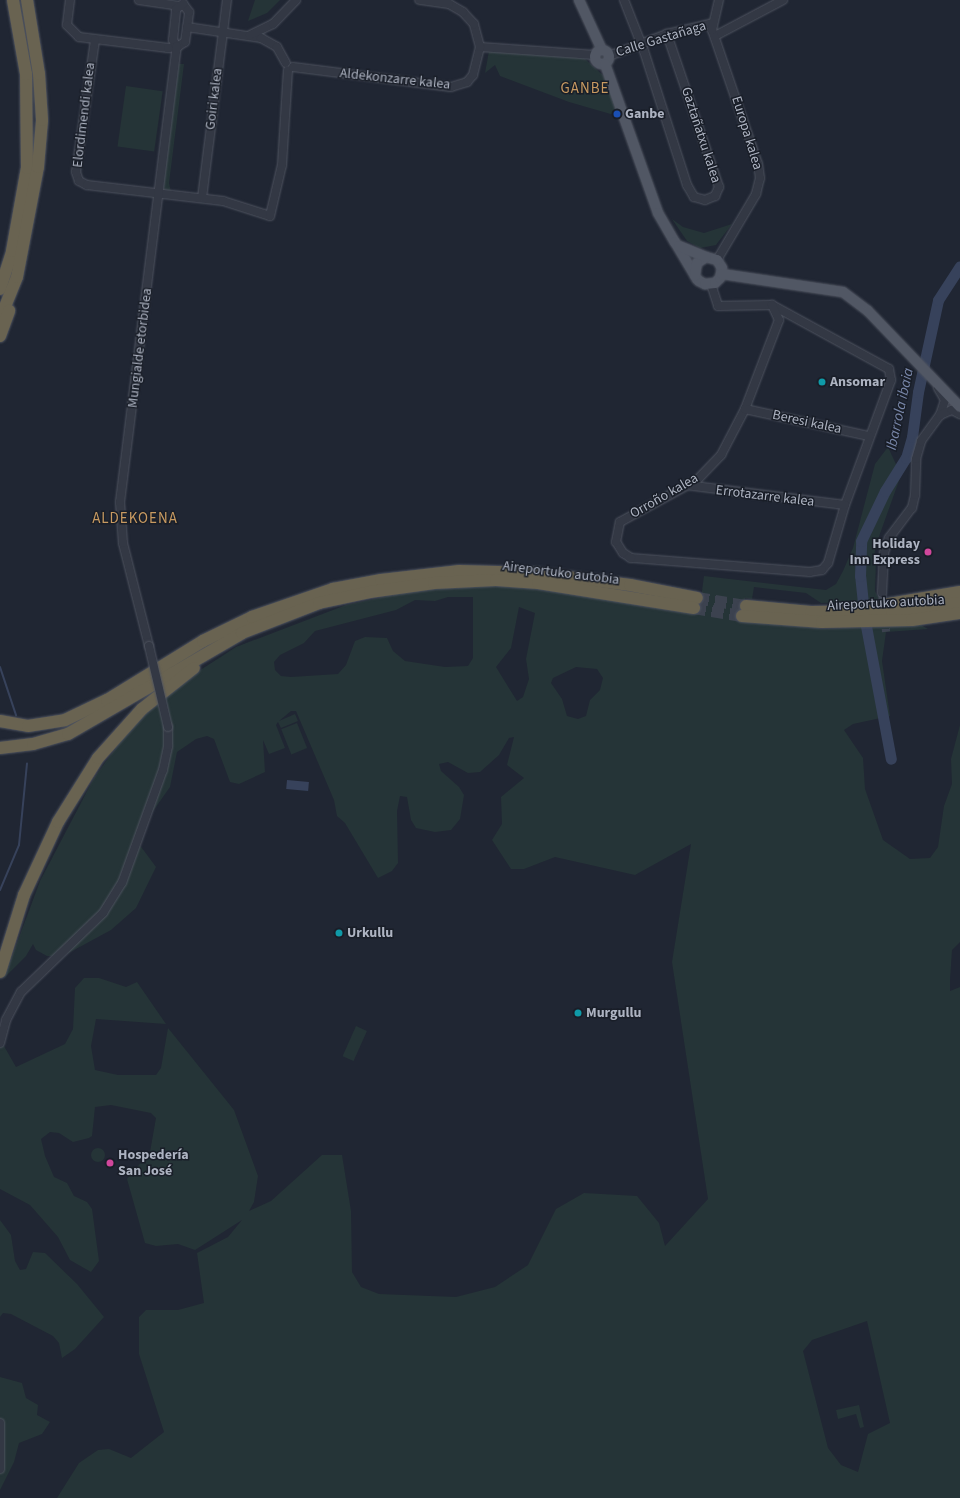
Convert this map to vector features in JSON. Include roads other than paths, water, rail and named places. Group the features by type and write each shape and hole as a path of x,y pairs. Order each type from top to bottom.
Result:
{"highway":[{"path":"0,289 12,251 27,168 26,74 13,0"},
{"path":"0,336 17,277 32,213 42,120 39,74 27,0"},
{"path":"0,319 17,277"},
{"name":"Aireportuko autobia","path":"328,602 397,587 496,580 538,583 696,603 630,585 536,573 459,571 381,580"},
{"path":"0,748 33,744 68,734 102,717 228,634 294,605 381,580"},
{"path":"0,721 28,726 66,720 107,700 204,641 246,620 304,597 381,580"},
{"path":"811,612 880,606 960,592"},
{"path":"169,674 242,633 319,603 328,602"},
{"path":"0,972 27,888 58,822 98,758 142,708 196,666 247,637 328,602"},
{"name":"Aireportuko autobia","path":"960,603 892,611 744,611 822,622 912,620 960,613"},
{"path":"912,620 960,618"}],"main road":[{"path":"579,0 603,56 658,213 695,276 702,283 711,284 722,274"},
{"path":"675,242 689,252 711,258 722,274 843,292 868,311 960,407"},
{"path":"695,276 697,263 711,258"}],"street":[{"path":"70,0 67,25 69,30 80,37 94,40 178,47"},
{"path":"139,0 182,3"},
{"name":"Goiri kalea","path":"202,198 227,0"},
{"path":"250,35 269,26 296,0"},
{"name":"Aldekonzarre kalea","path":"289,67 451,87 467,82 473,75 480,47 474,24 463,12 449,4 419,0"},
{"name":"Gaztañatxu kalea","path":"624,0 641,43 689,190 697,200 709,199 715,196 719,187 667,34"},
{"name":"Europa kalea","path":"711,258 756,194 760,178 758,164 715,36 713,24 718,0"},
{"path":"715,36 783,0"},
{"name":"Mungialde etorbidea","path":"178,47 185,42 189,12 182,3"},
{"name":"Mungialde etorbidea","path":"0,1043 6,1020 22,992 103,913 122,883 163,770 168,746 168,727 128,564 120,514 178,47 173,40 182,3"},
{"name":"Calle Gastañaga","path":"603,56 667,34 713,24"},
{"path":"268,40 269,26"},
{"path":"159,194 223,201 270,216 282,165 289,67 277,47 268,40 250,35 187,27"},
{"name":"Elordimendi kalea","path":"94,40 77,177 87,185 159,194"},
{"path":"480,47 603,56"},
{"path":"711,284 715,302 724,308 772,306 889,369 891,380 869,436 845,505"},
{"name":"Orroño kalea","path":"772,306 778,320 745,409 721,455 697,480 686,484 620,522 616,528 616,542 623,553 631,558 817,571 828,563 845,505"},
{"path":"882,593 884,553 890,538 912,508 916,459 921,441 940,414 944,400 927,372"},
{"name":"Beresi kalea","path":"745,409 869,436"},
{"path":"940,414 952,410 960,414"},
{"name":"Errotazarre kalea","path":"686,484 845,505"},
{"path":"0,1423 0,1469"}],"water":[{"path":"287,780 309,782 308,791 286,789"}],"waterway":[{"name":"Ibarrola ibaia","path":"863,603 860,576 861,541 885,491 906,458 912,437 918,392 938,300 960,266"},
{"name":"Ibarrola ibaia","path":"866,626 891,759"},
{"path":"0,667 16,715"},
{"path":"0,890 19,845 27,763"}],"tunnel":[{"path":"882,593 886,632"},
{"path":"697,598 746,606"},
{"path":"694,608 742,616"}],"place":[{"name":"Ganbe","path":"617,114"},
{"name":"Ansomar","path":"822,382"},
{"name":"Holiday Inn Express","path":"928,552"},
{"name":"Urkullu","path":"339,933"},
{"name":"Murgullu","path":"578,1013"},
{"name":"Hospedería San José","path":"110,1163"}],"district":[{"name":"GANBE","path":"585,89"},
{"name":"ALDEKOENA","path":"135,519"}]}
